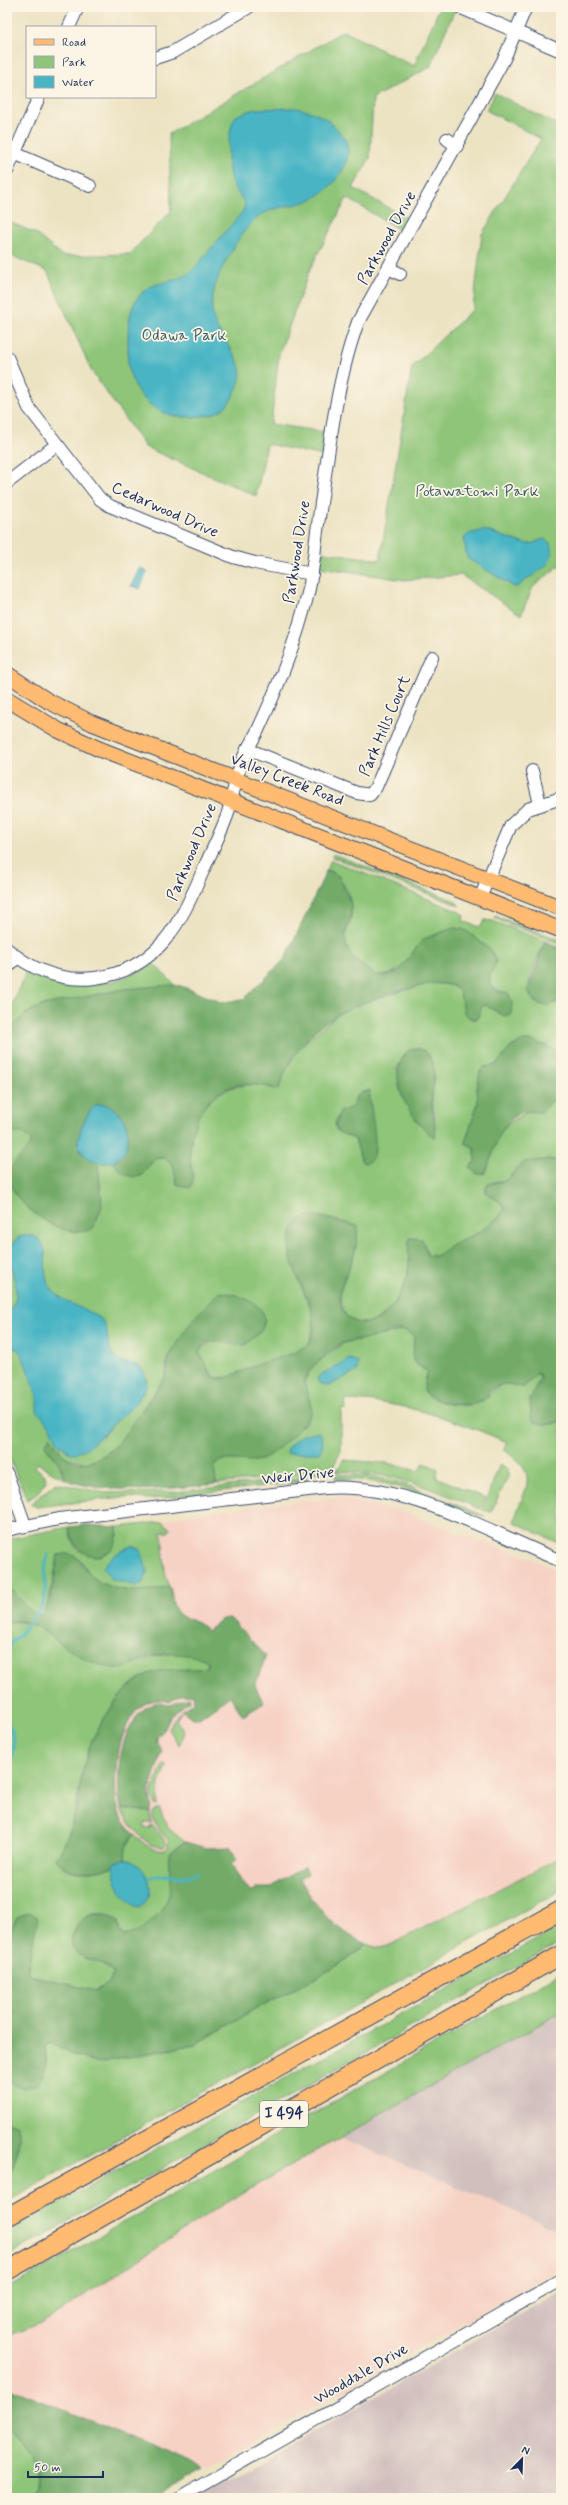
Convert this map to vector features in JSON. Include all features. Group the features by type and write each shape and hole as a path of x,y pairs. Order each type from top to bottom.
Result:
{"highway":[{"name":"I 494","path":"7,2217 561,1910"},
{"name":"I 494","path":"7,2271 561,1955"}],"main road":[{"name":"Valley Creek Road","path":"7,674 48,701 92,723 561,908"},
{"path":"7,699 78,740 561,930"}],"street":[{"path":"69,26 78,7"},
{"path":"156,58 173,52 249,7"},
{"path":"459,7 561,50"},
{"name":"Parkwood Drive","path":"7,949 18,957 50,974 83,979 114,974 145,959 166,941 182,918 226,816 236,780 247,749 262,721 294,644 312,574 328,452 351,343 358,322 504,59 526,7"},
{"path":"7,170 39,98"},
{"path":"447,139 457,146"},
{"path":"14,153 90,186"},
{"path":"389,268 400,274"},
{"name":"Cedarwood Drive","path":"7,357 30,408 89,488 110,506 233,557 254,563 312,574"},
{"path":"7,483 56,445"},
{"name":"Park Hills Court","path":"247,749 357,793 370,794 375,790 432,656"},
{"path":"532,771 540,804"},
{"path":"480,898 511,825 522,813 540,804 561,798"},
{"path":"7,968 18,957"},
{"path":"7,1474 25,1525"},
{"name":"Weir Drive","path":"7,1530 63,1518 310,1490 358,1488 393,1493 420,1502 561,1561"},
{"name":"Wooddale Drive","path":"179,2498 409,2364 561,2280"}],"shaded area":[{"path":"338,1497 405,1512 465,1536 515,1552 561,1571 561,1890 159,2117 7,2051 7,1539 58,1528 84,1525 117,1527 163,1521 190,1513"},
{"path":"561,1972 561,2231 299,2120 446,2038"},
{"path":"299,2120 561,2231 561,2268 154,2498 7,2498 7,2289"},
{"path":"561,2291 561,2498 195,2498 269,2457"}],"green space":[{"name":"Odawa Park","path":"440,7 456,7 430,67 373,98 370,158 353,188 414,222 408,235 347,198 310,269 279,354 271,424 332,433 328,457 267,444 256,496 145,447 92,372 47,271 7,254 7,221 35,233 62,256 130,254 171,211 169,134 343,31 414,66"},
{"name":"Potawatomi Park","path":"495,93 561,127 561,564 533,587 521,615 461,575 404,580 320,567 323,552 380,560 412,367 473,309 482,234 541,139 486,110"},
{"path":"333,854 455,901 460,906 332,857"},
{"path":"331,860 458,911 464,915 463,921 480,927 485,920 493,921 545,941 531,975 529,992 532,999 541,1005 550,1005 561,1000 561,1052 518,1043 511,1047 496,1065 482,1069 478,1082 478,1103 465,1143 473,1146 477,1154 476,1160 470,1167 475,1173 484,1174 496,1141 506,1126 519,1116 546,1107 551,1101 561,1102 561,1162 549,1159 518,1166 507,1180 493,1182 484,1189 485,1192 503,1204 505,1209 499,1217 478,1233 454,1244 437,1256 428,1256 424,1243 409,1241 409,1268 405,1282 394,1303 387,1312 379,1318 369,1322 359,1323 348,1318 340,1302 342,1286 355,1251 358,1226 313,1215 298,1279 315,1319 309,1344 294,1353 247,1369 237,1376 216,1378 205,1366 199,1352 203,1347 218,1340 263,1328 265,1319 205,1307 179,1339 167,1361 164,1379 117,1445 99,1459 87,1463 68,1458 63,1455 51,1437 55,1457 66,1480 37,1463 35,1467 45,1475 46,1481 36,1495 27,1500 7,1452 7,1017 26,972 58,983 91,985 107,983 122,978 138,972 153,963 219,1029 165,1158 173,1164 177,1184 186,1188 193,1178 190,1157 191,1137 197,1119 207,1104 220,1093 237,1086 256,1085 278,1090 288,1064 300,1046 342,1011 376,998 431,983 450,985 459,990 469,1018 475,1020 482,1006 485,1005 501,1014 504,992 494,989 490,980 490,973 495,964 478,942 462,929 452,928 422,940 403,967 388,975 375,975 366,970 349,952 345,941 351,909 351,903 347,891 332,871 325,872","holes":["417,1048 425,1051 434,1069 432,1102 435,1119 420,1125 405,1102 397,1068 407,1052","369,1090 375,1152 369,1162 362,1162 355,1139 336,1130 335,1125 339,1115 352,1107 356,1096","99,1317 105,1327 110,1349 113,1354 120,1361 140,1367 147,1379 143,1393 102,1436 68,1452 59,1444 51,1428"]},
{"path":"327,870 339,876 351,904 351,917 345,933 346,947 356,960 375,975 388,975 399,971 422,940 452,928 462,929 491,950 496,961 490,976 490,984 496,991 509,994 512,1003 511,1014 504,1016 485,1005 482,1006 477,1019 469,1018 464,1012 459,990 453,986 440,983 407,989 345,1011 328,1021 312,1034 299,1049 288,1067 278,1090 260,1085 243,1084 228,1088 215,1096 205,1106 197,1120 192,1136 190,1159 193,1181 190,1188 177,1184 173,1164 165,1158 155,1159 141,1176 129,1176 122,1172 113,1162 117,1160 121,1115 110,1106 90,1111 78,1142 81,1152 98,1162 102,1206 94,1227 84,1231 71,1231 57,1227 30,1210 19,1199 12,1188 9,1177 12,1166 27,1149 31,1140 23,1133 7,1133 7,1032 25,1014 43,1005 124,989 170,985 181,986 221,1002 243,1000 285,959"},
{"path":"495,916 561,940 561,944 494,918"},
{"path":"545,941 561,948 561,1000 547,1006 534,1001 528,990"},
{"path":"523,1041 533,1041 561,1052 561,1102 551,1101 542,1112 527,1111 517,1115 510,1121 499,1137 485,1173 478,1174 470,1167 475,1161 475,1148 465,1143 478,1103 477,1089 480,1071 484,1067 496,1065 511,1047"},
{"path":"413,1048 425,1051 430,1056 434,1069 432,1104 435,1138 411,1113 400,1091 398,1069 405,1054"},
{"path":"370,1090 375,1142 374,1152 371,1159 365,1163 362,1162 355,1139 338,1132 335,1125 340,1112 352,1107 358,1094"},
{"path":"549,1159 561,1162 561,1421 541,1424 534,1422 531,1419 530,1398 541,1379 538,1373 524,1387 507,1384 500,1385 481,1401 476,1403 460,1404 434,1399 424,1390 427,1371 413,1361 414,1337 410,1333 400,1330 369,1339 345,1342 328,1354 315,1365 304,1382 312,1410 305,1422 282,1445 261,1460 222,1460 217,1462 214,1467 216,1484 140,1490 101,1488 82,1485 66,1480 60,1464 45,1446 50,1436 60,1452 65,1456 72,1460 86,1463 106,1454 117,1445 164,1379 174,1347 185,1330 219,1292 233,1294 247,1299 259,1307 265,1319 260,1332 245,1345 214,1341 208,1342 203,1346 199,1352 211,1375 216,1378 226,1378 256,1365 294,1353 309,1344 313,1328 312,1312 292,1263 289,1247 292,1232 302,1218 313,1215 358,1226 355,1251 344,1278 340,1294 340,1302 348,1318 359,1323 369,1322 379,1318 387,1311 401,1292 409,1267 408,1246 410,1238 422,1239 428,1256 437,1256 454,1244 478,1233 499,1217 505,1209 503,1204 485,1192 488,1184 507,1180 524,1162"},
{"path":"405,1330 414,1337 413,1359 416,1365 427,1371 428,1377 424,1388 428,1394 441,1402 457,1405 473,1404 486,1398 501,1385 512,1384 522,1387 536,1374 541,1375 530,1401 540,1424 553,1424 561,1421 561,1544 514,1522 525,1491 527,1475 516,1459 504,1450 507,1442 448,1419 388,1404 345,1400 346,1409 341,1410 341,1451 331,1471 216,1484 214,1467 217,1462 225,1460 261,1459 304,1424 308,1419 310,1408 304,1382 312,1367 344,1343"},
{"path":"343,1460 387,1463 418,1471 424,1463 438,1469 436,1477 485,1498 480,1509 445,1494 410,1482 374,1474 336,1472"},
{"path":"500,1464 508,1469 508,1477 491,1512 482,1510"},
{"path":"335,1475 366,1475 402,1483 485,1516 476,1515 424,1495 390,1485 355,1479 336,1479"},
{"path":"307,1477 307,1481 152,1499 123,1497 37,1507 30,1504 56,1483 105,1493 176,1492"},
{"path":"164,1522 170,1529 168,1532 162,1532 165,1571 169,1586 140,1591 130,1591 111,1587 94,1578 88,1572 81,1560 75,1557 58,1555 49,1602 42,1615 31,1612 7,1587 7,1539 69,1527 71,1539 78,1550 88,1554 100,1555 118,1536 117,1527"},
{"path":"87,1525 117,1527 117,1539 113,1547 106,1553 98,1556 89,1555 80,1550 73,1541 69,1527"},
{"path":"66,1554 76,1557 80,1560 89,1574 111,1587 130,1591 140,1591 169,1586 174,1607 182,1616 200,1623 207,1631 222,1619 230,1618 266,1656 255,1686 264,1703 243,1716 230,1696 198,1719 192,1718 182,1710 193,1703 194,1697 192,1694 182,1695 169,1702 153,1701 139,1708 129,1721 122,1739 117,1759 115,1779 116,1797 120,1815 134,1835 126,1847 125,1859 117,1861 113,1867 82,1872 68,1869 56,1859 70,1831 86,1758 91,1743 99,1728 121,1695 146,1675 168,1670 206,1668 209,1664 206,1660 200,1657 169,1654 145,1658 122,1668 107,1667 79,1656 43,1630 30,1624 15,1621 7,1622 7,1587 16,1594 30,1610 40,1615 44,1613 52,1592 58,1555"},
{"path":"7,1622 21,1622 32,1625 125,1667 155,1657 178,1653 199,1657 208,1662 206,1668 152,1673 137,1680 116,1701 93,1737 86,1758 74,1817 64,1845 56,1859 68,1870 75,1872 113,1867 120,1887 132,1904 143,1904 149,1892 149,1882 141,1869 130,1860 125,1859 126,1847 134,1835 146,1845 156,1849 165,1850 169,1847 169,1841 160,1831 154,1820 153,1812 159,1808 168,1828 185,1842 170,1854 169,1864 172,1878 171,1890 163,1908 149,1923 133,1934 124,1936 120,1933 118,1922 110,1917 96,1913 89,1915 84,1919 74,1931 71,1939 114,1973 108,1984 96,1991 30,1975 28,1968 37,1916 17,1917 7,1940"},
{"path":"190,1697 189,1701 171,1716 164,1730 157,1737 157,1742 162,1751 149,1791 152,1806 150,1812 121,1808 118,1781 119,1765 127,1734 134,1720 143,1710 155,1703 170,1705"},
{"path":"182,1710 176,1720 184,1732 179,1746 169,1729 173,1720"},
{"path":"163,1764 166,1766 159,1784 158,1805 156,1806 151,1792"},
{"path":"121,1808 150,1812 152,1823 145,1823 144,1828 149,1829 152,1825 167,1843 166,1846 159,1847 146,1841 133,1828"},
{"path":"185,1842 206,1848 230,1847 237,1859 231,1865 250,1892 256,1888 270,1888 305,1866 308,1874 300,1878 312,1899 336,1925 366,1944 347,1960 316,1978 270,2001 196,2044 97,2063 74,2055 51,2043 45,2046 46,2068 38,2084 23,2088 8,2083 7,2020 13,2017 14,2011 7,2005 7,1940 17,1917 30,1912 38,1918 28,1968 30,1975 96,1991 108,1984 114,1973 105,1965 87,1959 76,1953 71,1942 77,1926 87,1917 98,1914 118,1923 120,1933 124,1936 133,1934 149,1924 162,1910 170,1893 171,1881 169,1856 173,1850"},
{"path":"561,1857 561,1890 7,2202 7,2051 47,2061 45,2046 51,2043 74,2055 97,2063 196,2044 270,2001 316,1978 347,1960 366,1944 379,1948 388,1946"},
{"path":"561,1926 561,1942 7,2256 7,2232"},
{"path":"561,1972 561,2012 232,2199 40,2324 7,2336 7,2289"},
{"path":"10,2122 16,2124 19,2135 19,2143 13,2167 7,2178 7,2123"},
{"path":"7,2387 192,2462 204,2470 154,2498 33,2498 37,2488 37,2469 33,2460 21,2443 7,2428"},
{"path":"7,2428 21,2443 33,2460 37,2469 37,2488 33,2498 7,2498"}],"water":[{"path":"295,108 323,117 339,131 344,138 348,155 341,173 335,181 312,199 306,202 273,209 256,218 239,238 218,277 213,295 212,313 218,330 238,363 240,372 240,381 230,402 218,412 204,416 181,417 160,411 144,399 137,390 132,381 129,370 128,329 134,304 147,289 185,276 191,272 243,211 245,204 233,186 228,158 229,139 236,116 254,109"},
{"path":"484,530 522,543 530,544 544,539 551,544 552,551 549,561 542,569 514,587 467,558 464,538 469,534"},
{"path":"142,568 147,572 140,589 131,586 139,569"},
{"path":"104,1104 116,1111 124,1121 128,1132 127,1143 123,1153 116,1160 105,1163 89,1158 81,1152 78,1145 81,1129 92,1108 96,1105"},
{"path":"21,1236 33,1236 43,1244 45,1250 46,1277 53,1290 66,1301 89,1312 103,1321 110,1348 115,1357 119,1361 140,1367 144,1372 147,1385 135,1404 89,1447 77,1453 71,1453 59,1444 50,1426 37,1411 37,1396 22,1355 17,1349 7,1346 6,1318 14,1303 16,1295 10,1255 15,1241"},
{"path":"350,1359 358,1362 357,1371 328,1386 319,1383 317,1379 320,1375"},
{"path":"314,1432 320,1433 322,1438 322,1446 319,1453 287,1453 287,1448 300,1436"},
{"path":"133,1546 141,1550 147,1571 144,1582 137,1586 111,1579 103,1568 116,1554"},
{"path":"129,1859 141,1868 149,1882 149,1896 145,1902 138,1907 123,1895 114,1875 115,1863 120,1860"}],"waterway":[{"path":"7,1648 24,1630 44,1602 45,1575 48,1555"},
{"path":"7,1721 14,1740 12,1758 7,1771"},
{"path":"149,1878 165,1875 184,1877 198,1873"}]}
